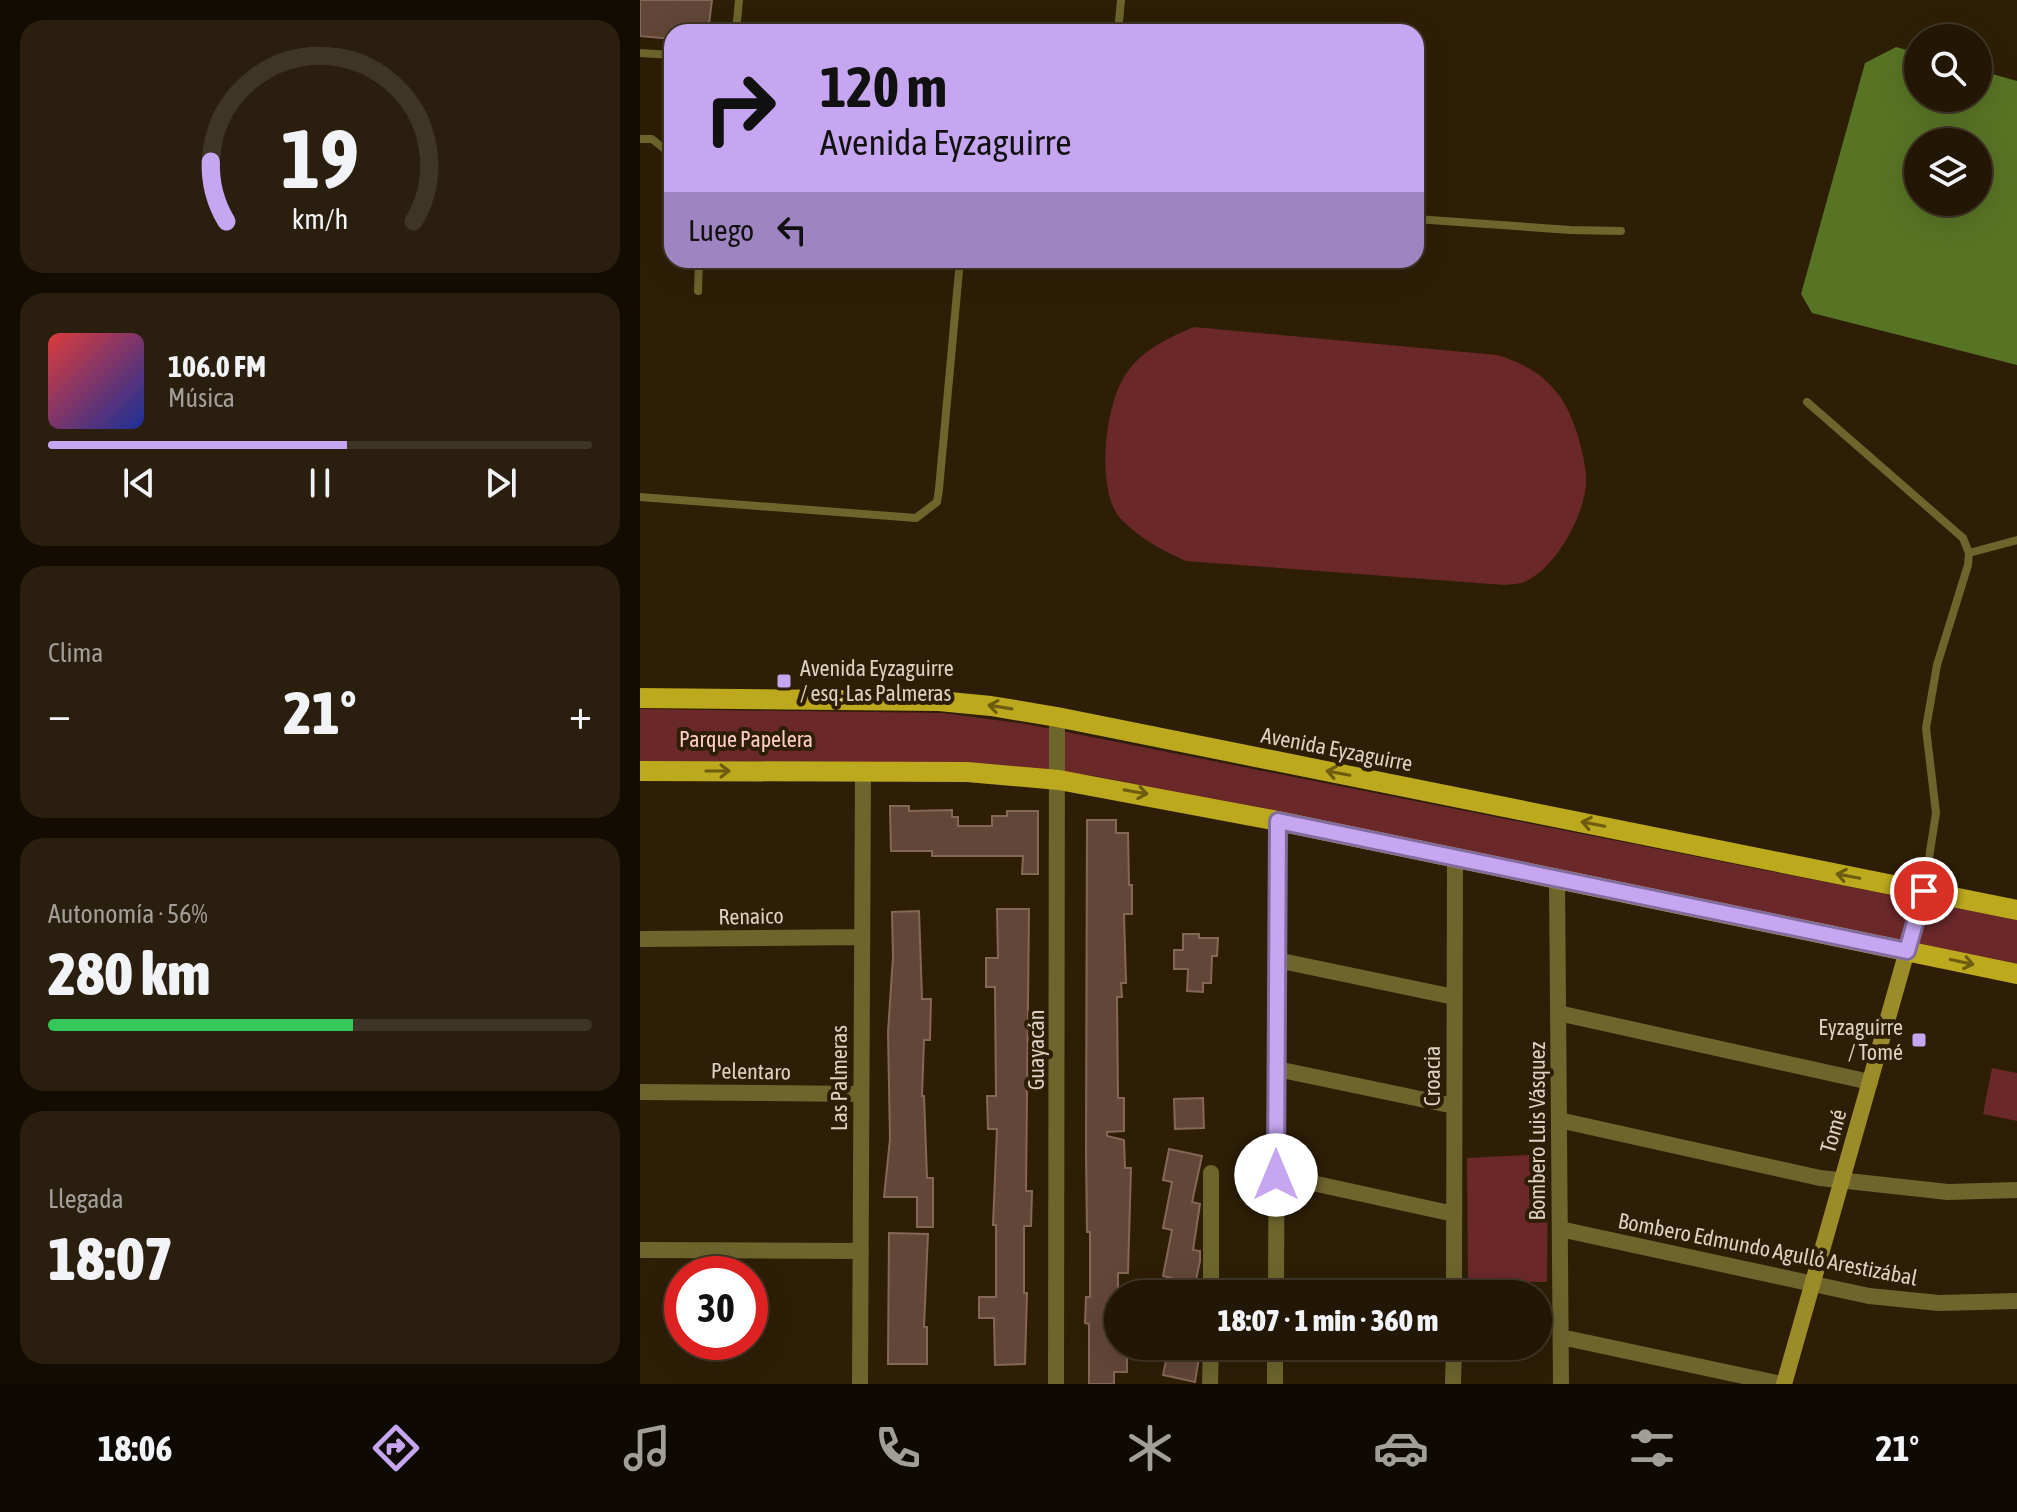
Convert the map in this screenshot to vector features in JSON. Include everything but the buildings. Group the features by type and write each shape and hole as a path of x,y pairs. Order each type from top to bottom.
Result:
{"main road":[{"name":"Avenida Eyzaguirre","path":"640,698 939,701 991,706 2017,910"},
{"path":"640,771 967,772 1059,780 1141,793 2017,974"}],"street":[{"name":"Guayacán","path":"1056,1384 1057,717"},
{"name":"Las Palmeras","path":"860,1384 863,772"},
{"path":"1276,1280 1278,821"},
{"name":"Croacia","path":"1454,1280 1455,857"},
{"name":"Bombero Luis Vásquez","path":"1557,878 1561,1384"},
{"name":"Tomé","path":"1783,1384 1924,891"},
{"name":"Renaico","path":"640,939 862,937"},
{"path":"1277,960 1454,997"},
{"path":"1558,1013 1870,1082"},
{"path":"1277,1069 1454,1106"},
{"name":"Pelentaro","path":"640,1092 861,1094"},
{"path":"1559,1120 1820,1178 1948,1192 2017,1190"},
{"path":"1211,1173 1211,1280"},
{"path":"1276,1175 1454,1214"},
{"name":"Bombero Edmundo Agulló Arestizábal","path":"1560,1229 1869,1296 1916,1302 2017,1301"},
{"path":"640,1250 861,1251"},
{"path":"1561,1337 1783,1384"},
{"path":"1210,1384 1211,1360"},
{"path":"1275,1360 1275,1384"},
{"path":"1453,1384 1454,1360"}],"lane":[{"path":"737,24 739,0"},
{"path":"1119,24 1121,0"},
{"path":"640,53 664,54"},
{"path":"640,139 652,139 664,149"},
{"path":"1424,220 1621,231"},
{"path":"698,291 699,268"},
{"path":"640,497 916,518 937,502 959,268"},
{"path":"1807,402 1963,538 1969,553 1937,665 1926,728 1936,813 1924,891"},
{"path":"1969,553 2017,540"}],"green space":[{"path":"1194,327 1497,355 1515,361 1552,386 1573,421 1586,475 1586,488 1577,519 1560,549 1539,573 1523,582 1504,585 1186,561 1159,548 1127,525 1112,505 1105,466 1109,423 1120,384 1134,363 1158,344"},
{"name":"Parque Papelera","path":"640,709 943,713 1026,724 2017,920 2017,965 1095,776 1045,771 640,766"},
{"path":"1992,1068 2017,1073 2017,1121 1983,1114"},
{"path":"1548,1154 1547,1280 1468,1280 1467,1158"}],"shaded area":[{"path":"1896,47 1904,49 1904,112 1992,112 1992,74 2017,81 2017,365 1812,313 1801,294 1865,63"}],"place":[{"name":"Avenida Eyzaguirre / esq. Las Palmeras","path":"784,681"},
{"name":"Eyzaguirre / Tomé","path":"1919,1040"}],"route":[{"path":"1276,1175 1278,821 1907,951 1924,891"}]}
